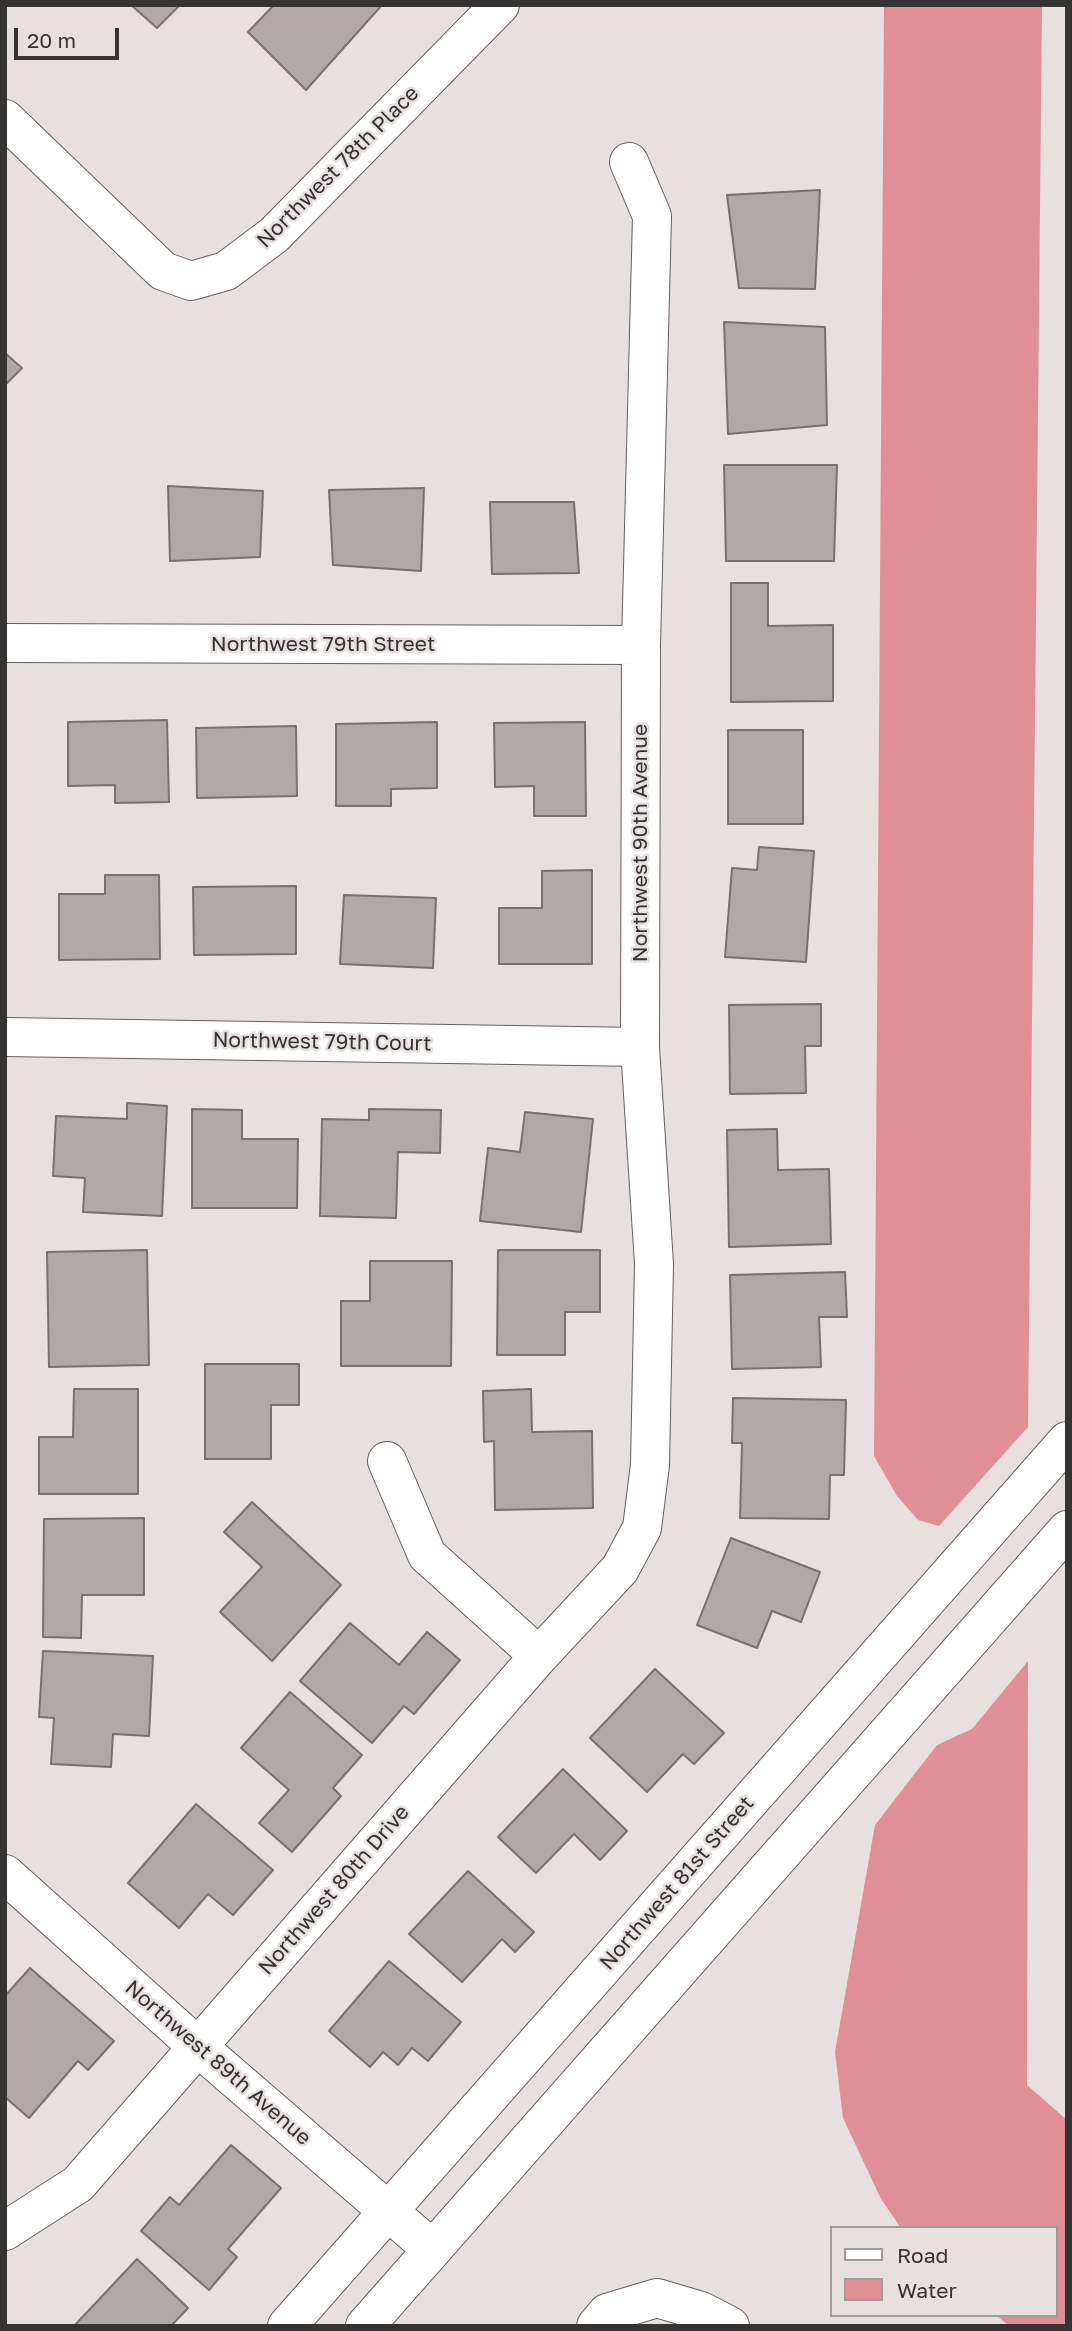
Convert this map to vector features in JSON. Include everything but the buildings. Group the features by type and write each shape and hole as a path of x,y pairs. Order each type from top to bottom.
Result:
{"street":[{"name":"Northwest 78th Place","path":"5,119 163,271 191,281 226,271 274,235 500,5"},
{"name":"Northwest 90th Avenue","path":"629,162 652,216 641,645 639,1047 654,1264 650,1465 642,1528"},
{"name":"Northwest 79th Street","path":"5,643 641,645"},
{"name":"Northwest 79th Court","path":"5,1037 639,1047"},
{"name":"Northwest 81st Street","path":"287,2326 1067,1441"},
{"path":"387,1461 427,1555 539,1656"},
{"name":"Northwest 80th Drive","path":"5,2231 78,2185 539,1656 620,1569 642,1528"},
{"path":"365,2326 1067,1530"},
{"name":"Northwest 89th Avenue","path":"5,1874 198,2047 432,2249"},
{"path":"596,2326 607,2313 657,2298 710,2321"}],"water":[{"path":"884,5 1042,5 1028,1427 939,1526 918,1520 897,1496 874,1456"},
{"path":"1028,1661 1027,2085 1067,2120 1067,2326 1009,2326 998,2317 1058,2317 1058,2226 900,2226 881,2199 843,2118 835,2052 875,1825 937,1745 972,1729"}]}
